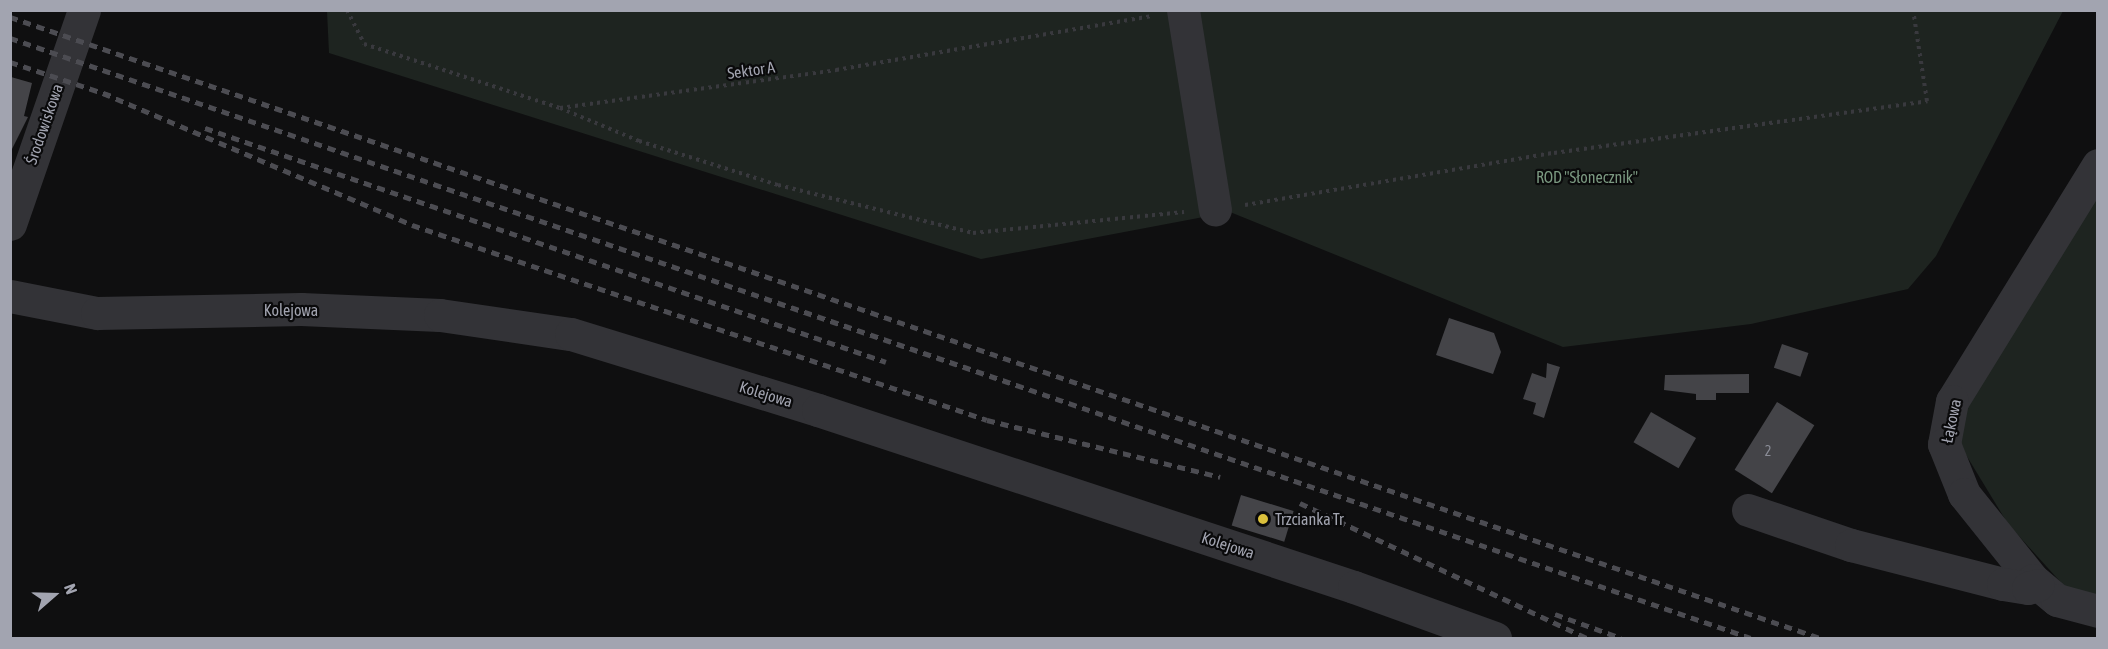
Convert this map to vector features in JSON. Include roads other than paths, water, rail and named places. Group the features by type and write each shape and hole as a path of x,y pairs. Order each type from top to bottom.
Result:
{"street":[{"name":"Środowiskowa","path":"10,224 84,10"},
{"path":"1183,11 1215,209"},
{"name":"Łąkowa","path":"2097,165 1952,401 1944,444 1964,494 2038,585 2057,600 2097,611"},
{"name":"Kolejowa","path":"10,296 97,313 301,309 429,314 571,334 829,413 1354,587 1495,639"},
{"path":"1748,510 1851,546 2003,584 2028,588 2038,585"}],"railway":[{"path":"10,17 1820,638"},
{"path":"10,38 1751,638"},
{"path":"10,62 112,96"},
{"path":"103,93 412,225 987,420 1220,477"},
{"path":"205,128 886,362"},
{"path":"1300,503 1587,638"},
{"path":"1555,614 1621,638"}],"place":[{"name":"Trzcianka Tr","path":"1263,519"}],"park label":[{"name":"ROD \"Słonecznik\"","path":"1587,177"}]}
